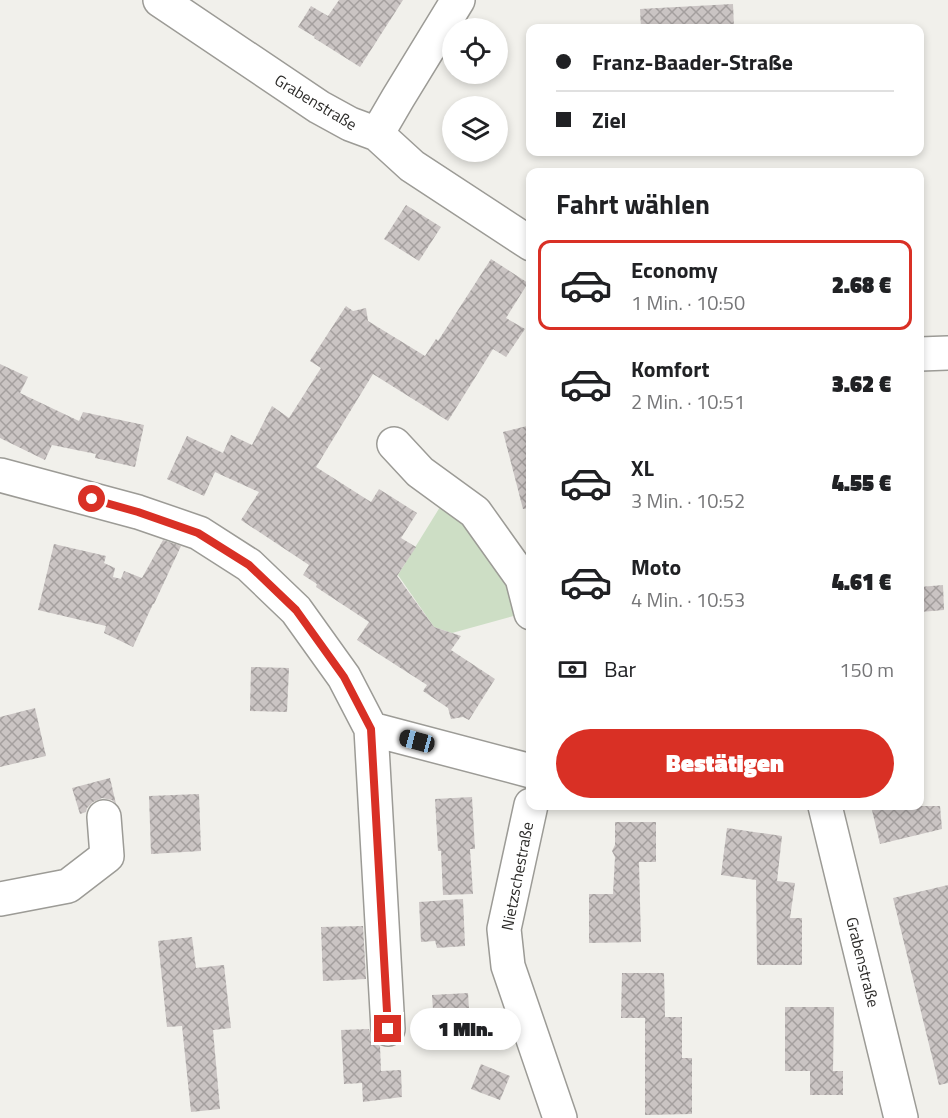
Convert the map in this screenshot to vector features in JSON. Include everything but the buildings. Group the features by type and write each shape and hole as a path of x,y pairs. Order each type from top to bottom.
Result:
{"street":[{"path":"378,134 458,0"},
{"name":"Grabenstraße","path":"175,4 319,107 350,124 378,134 412,166 526,241"},
{"path":"924,354 948,353"},
{"path":"394,444 420,472 475,512 522,578 526,594"},
{"path":"0,475 138,512 198,533 249,565 296,610 344,677 371,729 388,1029"},
{"path":"371,729 526,770"},
{"name":"Nietzschestraße","path":"530,810 504,929 508,966 560,1118"},
{"name":"Grabenstraße","path":"825,810 901,1118"},
{"path":"0,899 68,886 107,856 104,816"}],"green space":[{"path":"440,507 478,534 506,572 517,615 452,633 434,627 398,575"}],"route":[{"path":"92,499 198,533 249,565 296,610 344,677 371,729 388,1029"}]}
